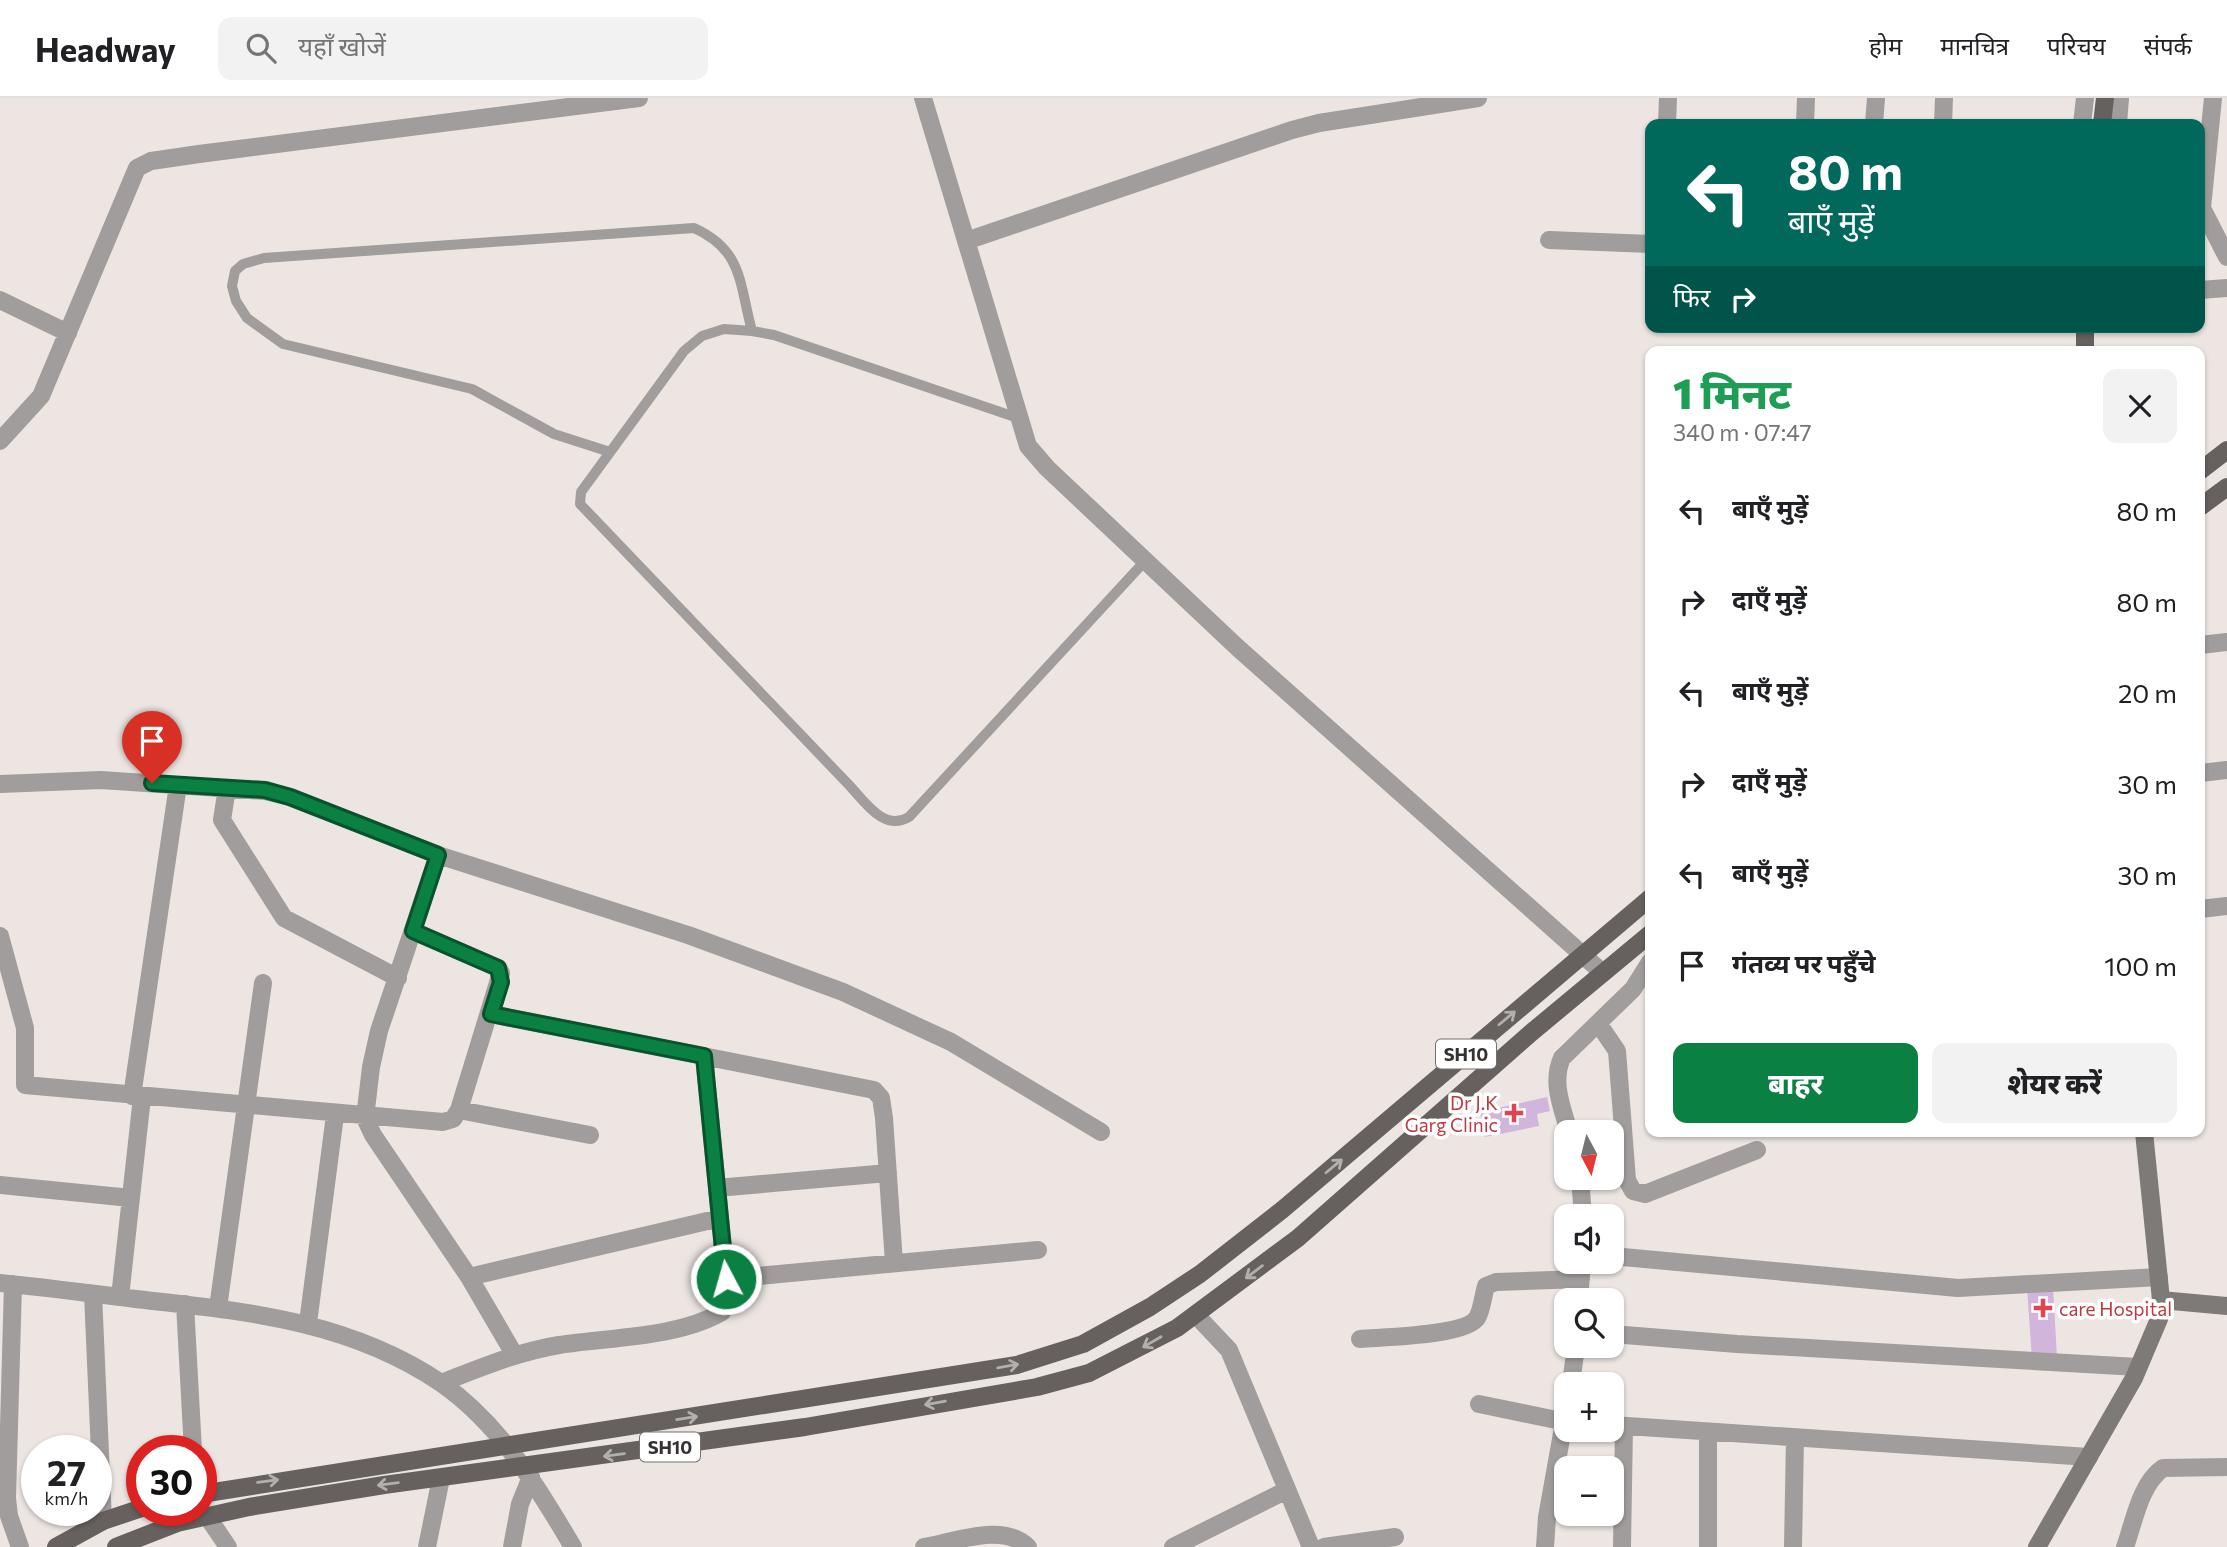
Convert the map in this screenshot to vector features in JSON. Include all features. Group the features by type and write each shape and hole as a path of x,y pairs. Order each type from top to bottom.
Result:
{"main road":[{"path":"2103,119 2105,98"},
{"path":"2205,467 2227,450"},
{"path":"2205,503 2227,487"},
{"name":"SH10","path":"217,1491 1017,1365 1083,1344 1150,1307 1200,1274 1282,1210 1645,902"},
{"name":"SH10","path":"217,1514 263,1504 440,1478 528,1472 1037,1387 1090,1373 1203,1310 1298,1238 1645,938"},
{"path":"2037,1547 2138,1367 2159,1319 2161,1300 2145,1137"},
{"path":"2161,1300 2227,1306"},
{"path":"56,1547 94,1526"},
{"name":"SH10","path":"119,1547 170,1526"}],"street":[{"path":"0,440 41,396 136,168 151,161 504,107 639,98"},
{"path":"923,98 1028,446 1047,468 1238,648 1603,973"},
{"path":"966,241 1319,122 1478,98"},
{"path":"1667,119 1668,98"},
{"path":"1805,119 1807,98"},
{"path":"1874,119 1876,98"},
{"path":"1943,119 1944,98"},
{"path":"2083,119 2085,98"},
{"path":"2118,119 2120,98"},
{"path":"2205,178 2213,98"},
{"path":"2205,214 2227,257"},
{"path":"1549,240 1645,244"},
{"path":"2205,290 2227,288"},
{"path":"0,300 68,333"},
{"path":"2205,644 2227,642"},
{"path":"2205,772 2227,770"},
{"path":"0,784 101,780 265,790 290,797 438,855 688,935 843,992 951,1042 1101,1132"},
{"path":"120,1297 131,1198 137,1096 178,785"},
{"path":"227,788 222,820 284,918 398,978"},
{"path":"438,855 370,1067 365,1118 373,1135 469,1277 514,1354"},
{"path":"2205,908 2227,906"},
{"path":"0,936 25,1028 25,1085 365,1118 443,1122 453,1119 458,1110 501,982 498,968 413,931"},
{"path":"1566,1120 1556,1083 1556,1069 1562,1058 1633,989 1645,970"},
{"path":"218,1308 263,983"},
{"path":"491,1014 874,1090 881,1098 894,1263"},
{"path":"1598,1023 1617,1051 1627,1180 1633,1191 1645,1194 1756,1150"},
{"path":"441,1383 514,1354 632,1337 709,1320 722,1312 726,1279 704,1056"},
{"path":"458,1110 590,1135"},
{"path":"308,1324 335,1115"},
{"path":"717,1188 888,1173"},
{"path":"0,1185 131,1198"},
{"path":"469,1277 720,1217"},
{"path":"726,1279 1038,1250"},
{"path":"1624,1257 1958,1288 2159,1277"},
{"path":"1360,1339 1454,1330 1471,1324 1477,1317 1486,1286 1496,1282 1554,1274"},
{"path":"20,1547 9,1516 7,1498 6,1284 218,1308 308,1324 365,1341 441,1383 507,1446 528,1472 573,1547"},
{"path":"93,1294 99,1435"},
{"path":"185,1304 192,1435"},
{"path":"1203,1310 1229,1350 1311,1547"},
{"path":"1624,1335 1737,1345 2138,1367"},
{"path":"1479,1404 1554,1417"},
{"path":"1624,1426 2089,1457"},
{"path":"1708,1432 1708,1547"},
{"path":"1793,1547 1795,1437"},
{"path":"1545,1547 1547,1517 1562,1442"},
{"path":"1619,1442 1622,1547"},
{"path":"2126,1547 2147,1487 2155,1474 2163,1468 2227,1467"},
{"path":"512,1547 528,1472"},
{"path":"427,1547 440,1478"},
{"path":"1173,1547 1287,1490"},
{"path":"214,1526 228,1547"},
{"path":"924,1547 997,1534 1014,1536 1028,1547"},
{"path":"1324,1547 1395,1537"}],"lane":[{"path":"610,453 554,434 471,389 283,344 263,332 242,310 232,286 235,271 243,264 264,258 694,228 717,238 733,256 752,331"},
{"path":"1018,418 775,335 724,329 702,336 684,351 581,492 580,504 885,821 899,823 909,817 1145,561"}],"building":[{"path":"1547,1097 1550,1111 1537,1114 1539,1126 1485,1137 1480,1112"},
{"path":"2053,1286 2057,1358 2032,1360 2027,1287"}],"place":[{"name":"Dr J.K Garg Clinic","path":"1514,1113"},
{"name":"care Hospital","path":"2043,1308"}],"route":[{"path":"152,783 265,790 290,797 438,855 413,931 498,968 501,982 491,1014 704,1056 726,1279"}]}
